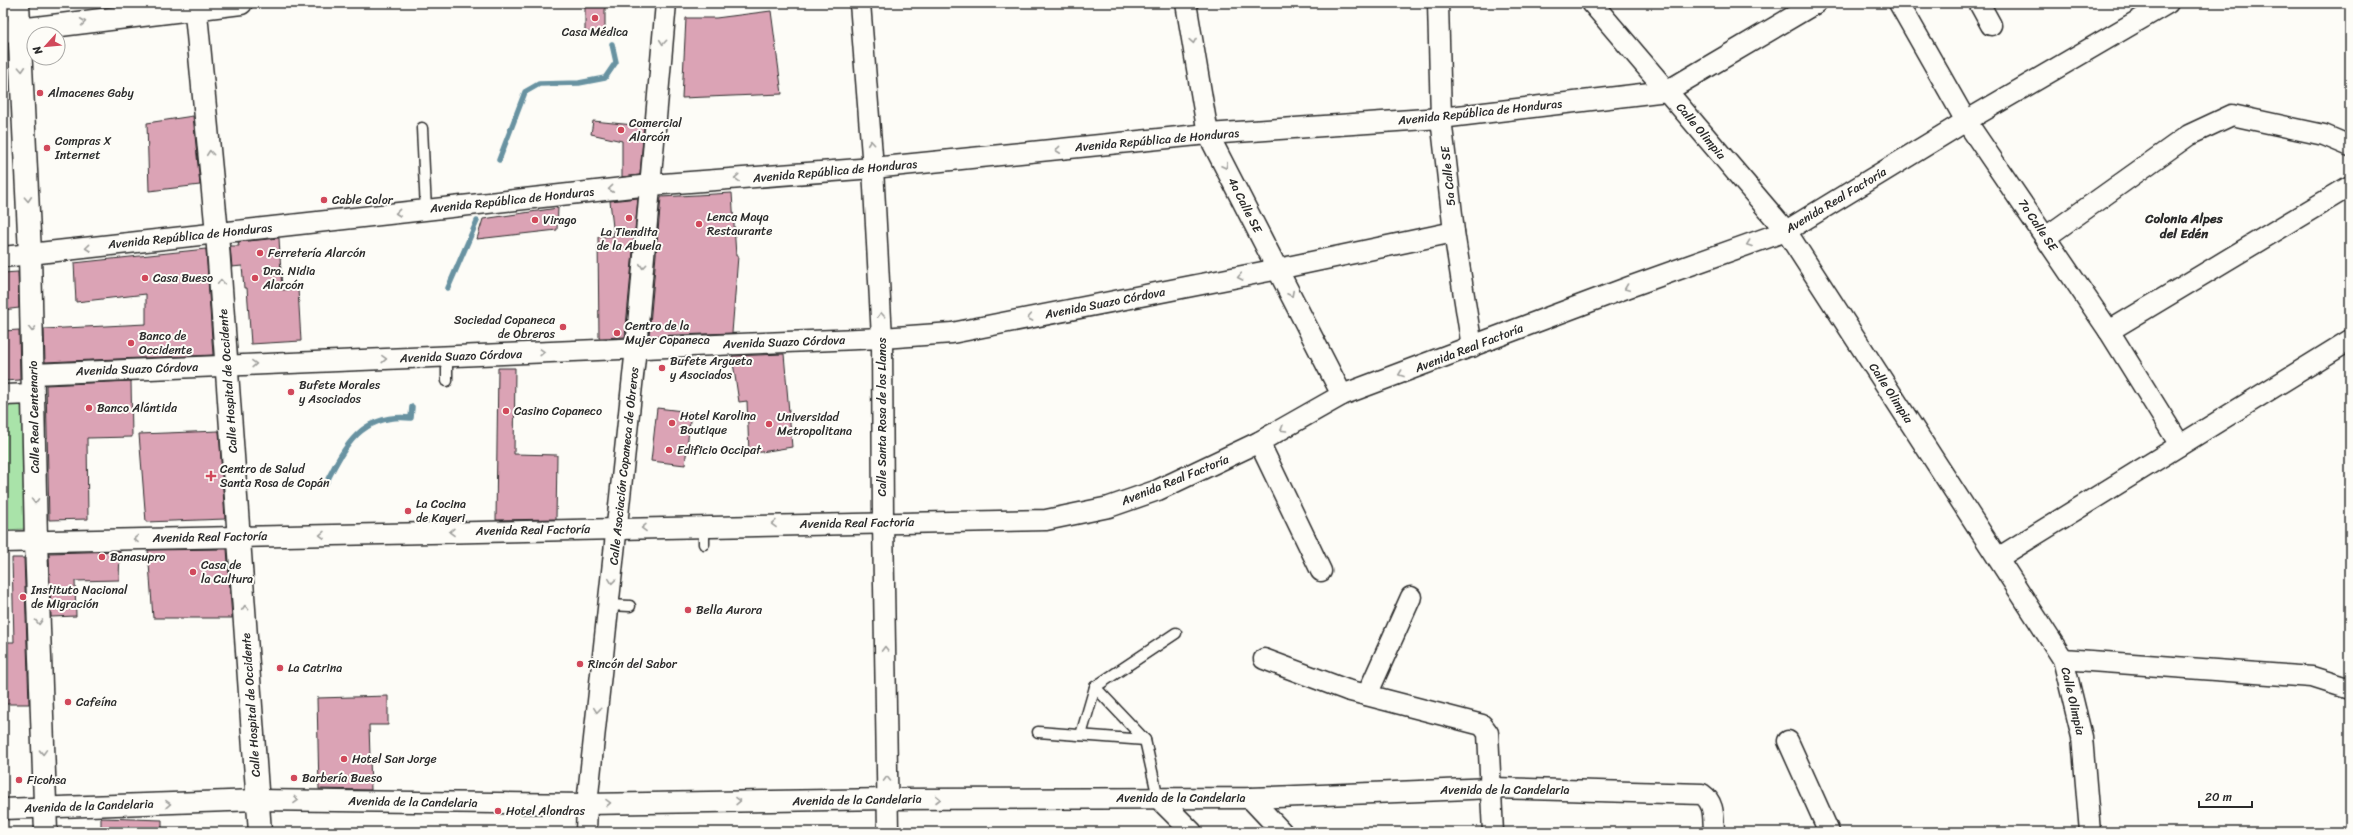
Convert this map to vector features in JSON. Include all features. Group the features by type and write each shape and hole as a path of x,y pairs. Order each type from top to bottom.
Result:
{"street":[{"name":"Calle Real Centenario","path":"18,3 11,31 30,254 36,541 46,832"},
{"path":"11,31 196,5 241,3"},
{"name":"Calle Asociación Copaneca de Obreros","path":"586,832 587,804 636,348 666,3"},
{"name":"Calle Santa Rosa de los Llanos","path":"860,3 873,168 882,338 883,522 888,832"},
{"name":"4a Calle SE","path":"1186,3 1208,134 1342,395"},
{"name":"5a Calle SE","path":"1438,3 1441,118 1454,232 1472,347"},
{"name":"Calle Olimpia","path":"1592,3 1786,231 2063,659 2082,737 2090,832"},
{"path":"1667,91 1816,3"},
{"name":"7a Calle SE","path":"1899,3 1966,121 2109,331 2180,445"},
{"path":"1979,3 1991,24"},
{"name":"Avenida Real Factoría","path":"3,542 617,528 704,535 883,522 1046,520 1078,515 1158,490 1218,464 1342,395 1629,287 1786,231 1966,121 2145,8 2168,3"},
{"name":"Calle Hospital de Occidente","path":"196,5 217,233 240,536 260,832"},
{"name":"Avenida República de Honduras","path":"3,257 650,185 873,168 1208,134 1441,118 1667,91"},
{"path":"2046,237 2189,135 2232,115 2324,135 2350,146"},
{"path":"2109,331 2350,186"},
{"name":"Avenida Suazo Córdova","path":"3,395 33,384 226,366 882,338 952,333 1278,269 1454,232"},
{"path":"1998,558 2350,340"},
{"path":"1260,442 1320,571"},
{"path":"1367,695 1411,597"},
{"path":"1264,659 1347,690 1482,725 1488,733 1493,788 1493,832"},
{"path":"2063,659 2312,677 2350,689"},
{"path":"1788,741 1829,832"},
{"name":"Avenida de la Candelaria","path":"3,809 257,800 587,804 887,799 1250,798 1493,788 1702,794 1710,799 1713,807 1714,832"},
{"path":"1158,798 1192,832"},
{"path":"1250,798 1282,832"}],"lane":[{"path":"422,128 426,210"},
{"path":"447,356 447,381"},
{"path":"609,605 630,606"},
{"path":"1081,735 1095,687 1176,633"},
{"path":"1095,687 1145,740 1158,798"},
{"path":"1038,732 1145,740"}],"green space":[{"path":"23,405 25,529 3,530 3,406"}],"building":[{"name":"Casa Médica","path":"585,3 605,3 605,32 585,32"},
{"path":"771,11 782,94 682,98 686,18 716,18"},
{"path":"193,116 200,185 149,191 147,123"},
{"path":"593,121 644,126 640,175 622,177 622,141 591,134"},
{"path":"732,193 736,256 738,256 732,333 649,336 661,197"},
{"path":"638,198 625,337 599,338 598,237 614,236 610,201"},
{"path":"558,208 557,230 477,239 483,219"},
{"path":"279,238 282,290 298,289 301,341 251,344 247,288 244,288 242,266 232,267 230,246 239,246 238,242"},
{"path":"206,249 213,355 45,362 44,329 146,324 146,294 76,302 74,263"},
{"path":"18,272 19,308 3,310 3,273"},
{"path":"19,330 20,380 3,381 3,331"},
{"name":"Universidad Metropolitana","path":"784,354 792,447 749,454 747,401 739,402 732,356"},
{"name":"Casino Copaneco","path":"498,368 515,368 514,454 557,455 556,519 496,520"},
{"path":"131,381 132,437 87,438 88,519 49,520 46,385"},
{"path":"657,408 691,412 685,465 651,461"},
{"name":"Centro de Salud Santa Rosa de Copán","path":"219,431 225,519 146,522 139,434"},
{"name":"Casa de la Cultura","path":"227,549 232,618 153,618 148,550"},
{"path":"120,551 119,580 75,581 76,616 51,617 49,553"},
{"path":"12,558 24,558 29,704 3,704 3,642 14,642"},
{"name":"Hotel San Jorge","path":"388,696 388,725 369,725 371,790 319,789 317,698"},
{"path":"101,818 162,820 162,832 101,832"}],"waterway":[{"path":"499,160 525,92 539,84 579,83 605,78 616,62 612,44"},
{"path":"448,288 477,221"},
{"path":"326,483 340,456 357,434 368,426 380,421 394,418 411,418 412,407"}],"place":[{"name":"Casa Médica","path":"595,18"},
{"name":"Almacenes Gaby","path":"40,93"},
{"name":"Comercial Alarcón","path":"621,130"},
{"name":"Compras X Internet","path":"47,148"},
{"name":"Cable Color","path":"324,200"},
{"name":"La Tiendita de la Abuela","path":"629,218"},
{"name":"Virago","path":"535,220"},
{"name":"Lenca Maya Restaurante","path":"699,224"},
{"name":"Ferretería Alarcón","path":"260,253"},
{"name":"Casa Bueso","path":"145,278"},
{"name":"Dra. Nidia Alarcón","path":"255,278"},
{"name":"Sociedad Copaneca de Obreros","path":"563,327"},
{"name":"Centro de la Mujer Copaneca","path":"617,333"},
{"name":"Banco de Occidente","path":"131,343"},
{"name":"Bufete Argueta y Asociados","path":"662,368"},
{"name":"Bufete Morales y Asociados","path":"291,392"},
{"name":"Banco Alántida","path":"89,408"},
{"name":"Casino Copaneco","path":"506,411"},
{"name":"Hotel Karolina Boutique","path":"672,423"},
{"name":"Universidad Metropolitana","path":"769,424"},
{"name":"Edificio Occipat","path":"669,450"},
{"name":"Centro de Salud Santa Rosa de Copán","path":"211,476"},
{"name":"La Cocina de Kayeri","path":"408,511"},
{"name":"Banasupro","path":"102,557"},
{"name":"Casa de la Cultura","path":"193,572"},
{"name":"Instituto Nacional de Migración","path":"23,597"},
{"name":"Bella Aurora","path":"688,610"},
{"name":"Rincón del Sabor","path":"580,664"},
{"name":"La Catrina","path":"280,668"},
{"name":"Cafeína","path":"68,702"},
{"name":"Hotel San Jorge","path":"344,759"},
{"name":"Barbería Bueso","path":"294,778"},
{"name":"Ficohsa","path":"19,780"},
{"name":"Hotel Alondras","path":"498,811"}],"district":[{"name":"Colonia Alpes del Edén","path":"2184,226"}]}
